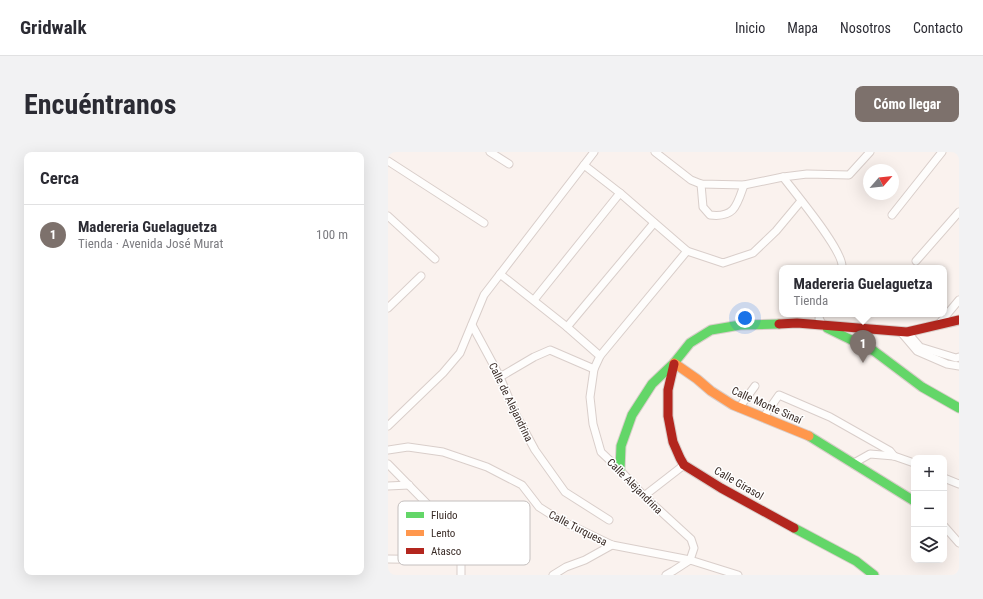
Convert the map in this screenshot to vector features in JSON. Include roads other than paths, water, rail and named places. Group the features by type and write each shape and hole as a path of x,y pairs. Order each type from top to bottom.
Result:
{"street":[{"path":"490,152 510,164"},
{"path":"388,426 443,372 460,353 484,295 594,152"},
{"path":"654,152 691,180 701,184 744,185 807,174 849,175 870,152"},
{"path":"892,215 942,152"},
{"path":"388,160 484,223"},
{"path":"584,165 620,193 687,251 724,263 753,253 776,231 801,201"},
{"path":"783,177 835,246 843,265"},
{"path":"701,184 703,207 710,215 721,216 731,212 738,202 744,185"},
{"path":"534,300 620,193"},
{"path":"916,261 959,212"},
{"path":"388,216 435,259"},
{"path":"567,327 654,223"},
{"name":"Calle Alejandrina","path":"687,251 600,356 594,369 590,397 593,424 601,452 644,496 691,539 694,548 690,560"},
{"path":"500,274 567,327 600,356"},
{"path":"388,308 421,276"},
{"path":"947,314 959,300"},
{"path":"819,317 823,326 874,351 922,386 959,408"},
{"path":"939,324 945,317"},
{"path":"620,470 621,446 632,415 652,384 674,363 690,343 711,330 740,326 790,324 903,331 959,320"},
{"name":"Calle de Alejandrina","path":"472,326 500,377 515,413 534,450 565,492 609,520"},
{"path":"903,331 920,347 956,358 959,357"},
{"path":"903,331 917,351 947,364 959,366"},
{"path":"500,377 534,357 550,350 594,369"},
{"path":"644,496 684,465 680,460 672,441 667,398 669,380 674,363"},
{"name":"Calle Monte Sinaí","path":"674,363 711,391 739,408 809,436 911,499"},
{"path":"739,408 755,386"},
{"path":"763,418 779,395 830,417 890,451 894,456"},
{"name":"Calle Turquesa","path":"388,450 408,448 443,452 487,467 522,485 539,508 558,519 612,545 690,560 738,575"},
{"path":"854,463 870,454 894,456 911,462"},
{"path":"388,464 425,501"},
{"name":"Calle Girasol","path":"684,465 721,488 856,561 874,575"},
{"path":"947,479 959,484"},
{"path":"388,486 409,485"},
{"path":"945,527 959,543"},
{"path":"552,575 612,545"},
{"path":"388,559 398,559"},
{"path":"666,575 690,560"}],"place":[{"name":"Madereria Guelaguetza","path":"863,363"}]}
